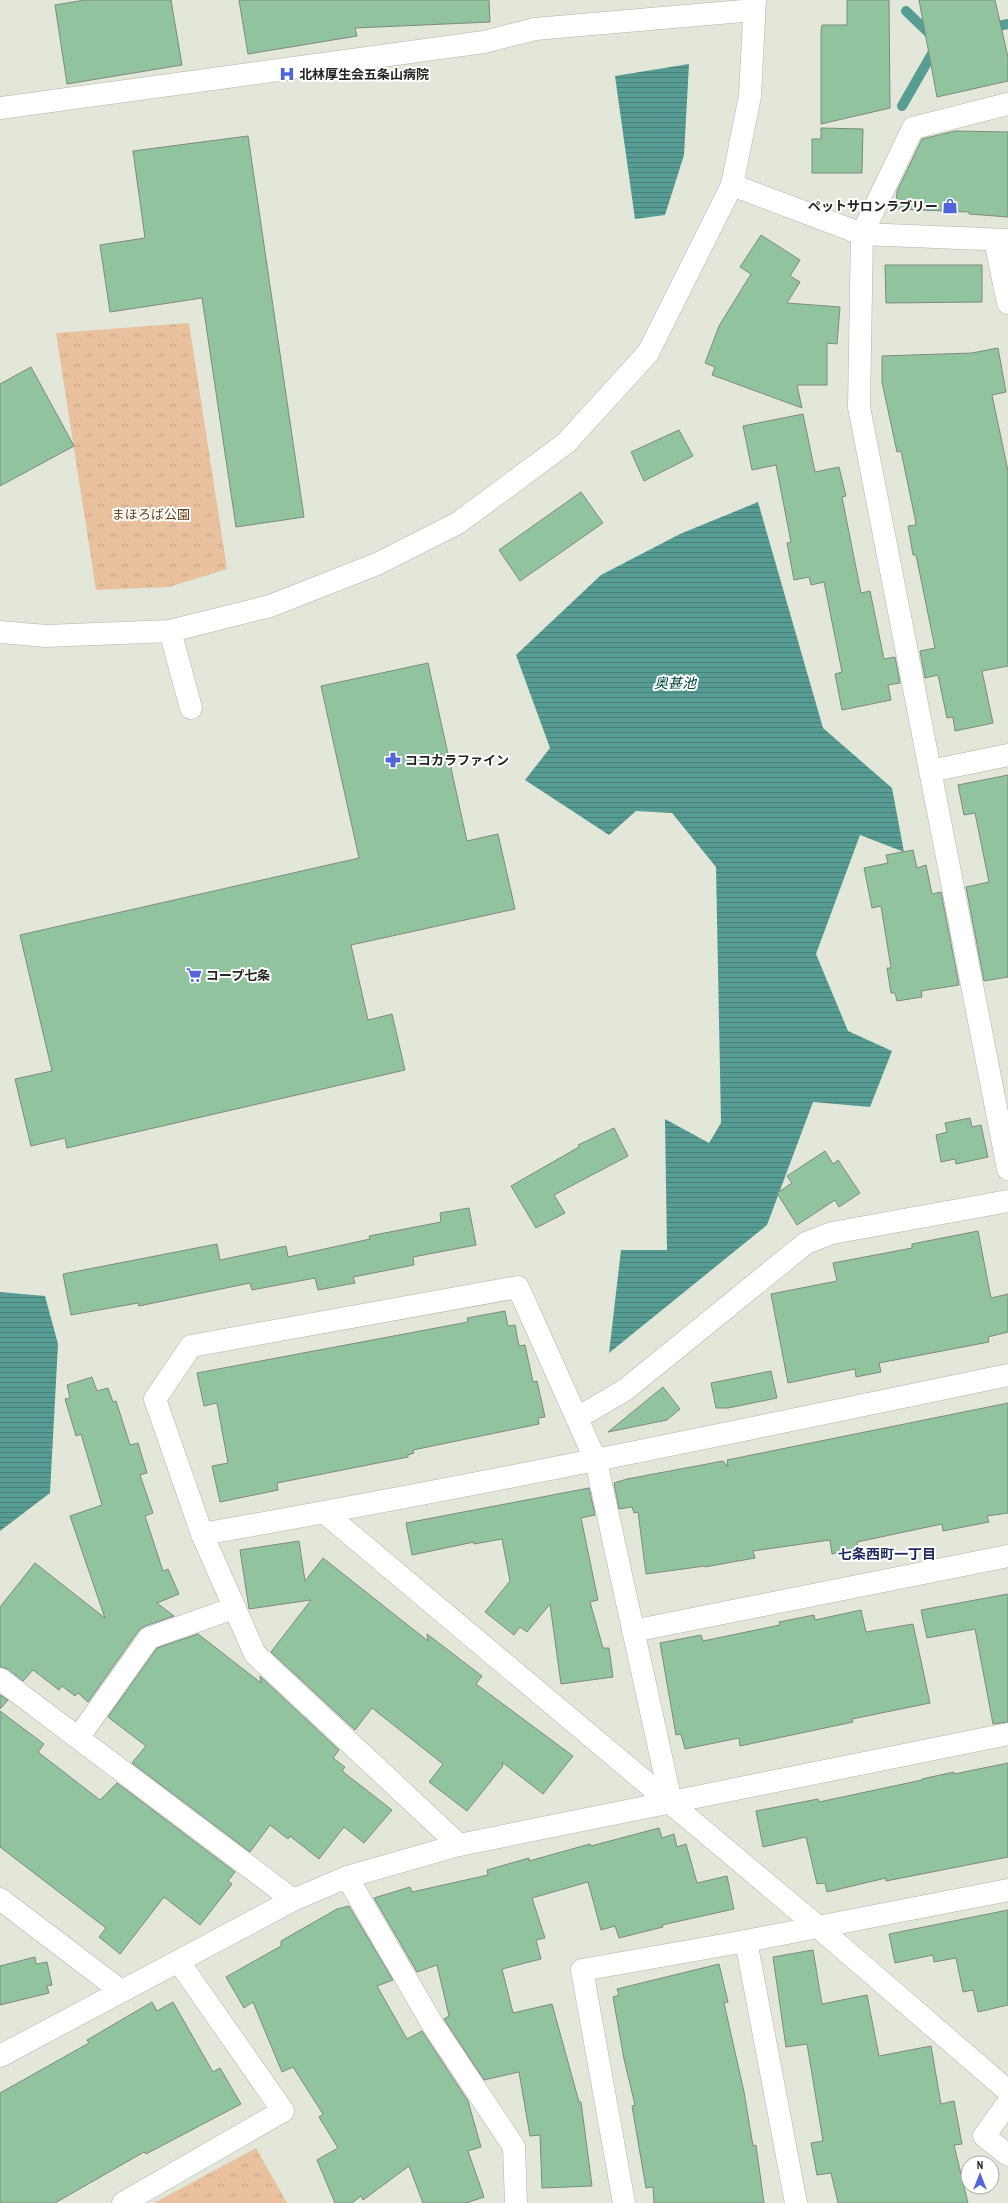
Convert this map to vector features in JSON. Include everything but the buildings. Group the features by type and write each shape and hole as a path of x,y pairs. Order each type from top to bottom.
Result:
{"street":[{"path":"0,108 484,42 535,28 754,5 750,96 732,185 648,353 566,443 458,523 377,564 270,606 170,631 46,636 0,632"},
{"path":"1008,104 913,128 862,234 859,407 1008,1169"},
{"path":"732,185 862,234 1001,240 1008,303"},
{"path":"170,631 192,708"},
{"path":"930,771 1008,755"},
{"path":"577,1418 626,1390 806,1242 832,1233 1008,1201"},
{"path":"459,1845 255,1654 202,1534 155,1399 191,1346 518,1287 596,1461 670,1802"},
{"path":"202,1534 325,1513 596,1461 1008,1375"},
{"path":"325,1513 817,1926 1008,2091"},
{"path":"633,1631 1008,1556"},
{"path":"78,1738 149,1638 234,1608"},
{"path":"0,1679 293,1900"},
{"path":"0,2056 293,1900 347,1877 459,1845 1008,1734"},
{"path":"347,1877 433,2025 514,2147 516,2203"},
{"path":"624,2203 582,1970 746,1941 1008,1890"},
{"path":"0,1899 121,1991"},
{"path":"746,1941 796,2203"},
{"path":"123,2203 283,2111 179,1962"},
{"path":"1008,2103 984,2136 1008,2155"}],"green space":[{"name":"まほろば公園","path":"189,323 227,569 169,587 96,590 56,333"},
{"path":"256,2148 287,2203 154,2203"}],"water":[{"path":"689,64 684,155 665,215 635,219 615,76"},
{"name":"奥甚池","path":"758,502 823,728 892,788 904,852 860,835 816,954 848,1031 892,1051 870,1107 813,1102 767,1225 609,1353 621,1250 667,1250 665,1119 709,1143 721,1123 716,867 672,813 636,811 609,835 525,780 550,748 516,655 601,575 680,534"},
{"path":"0,1292 45,1296 58,1344 50,1493 0,1531"}],"waterway":[{"path":"906,11 934,38"},
{"path":"989,28 1008,24"},
{"path":"902,106 937,45"}],"place":[{"name":"北林厚生会五条山病院","path":"287,74"},
{"name":"ペットサロンラブリー","path":"950,206"},
{"name":"ココカラファイン","path":"393,760"},
{"name":"コープ七条","path":"194,975"}],"district":[{"name":"七条西町一丁目","path":"887,1554"}]}
